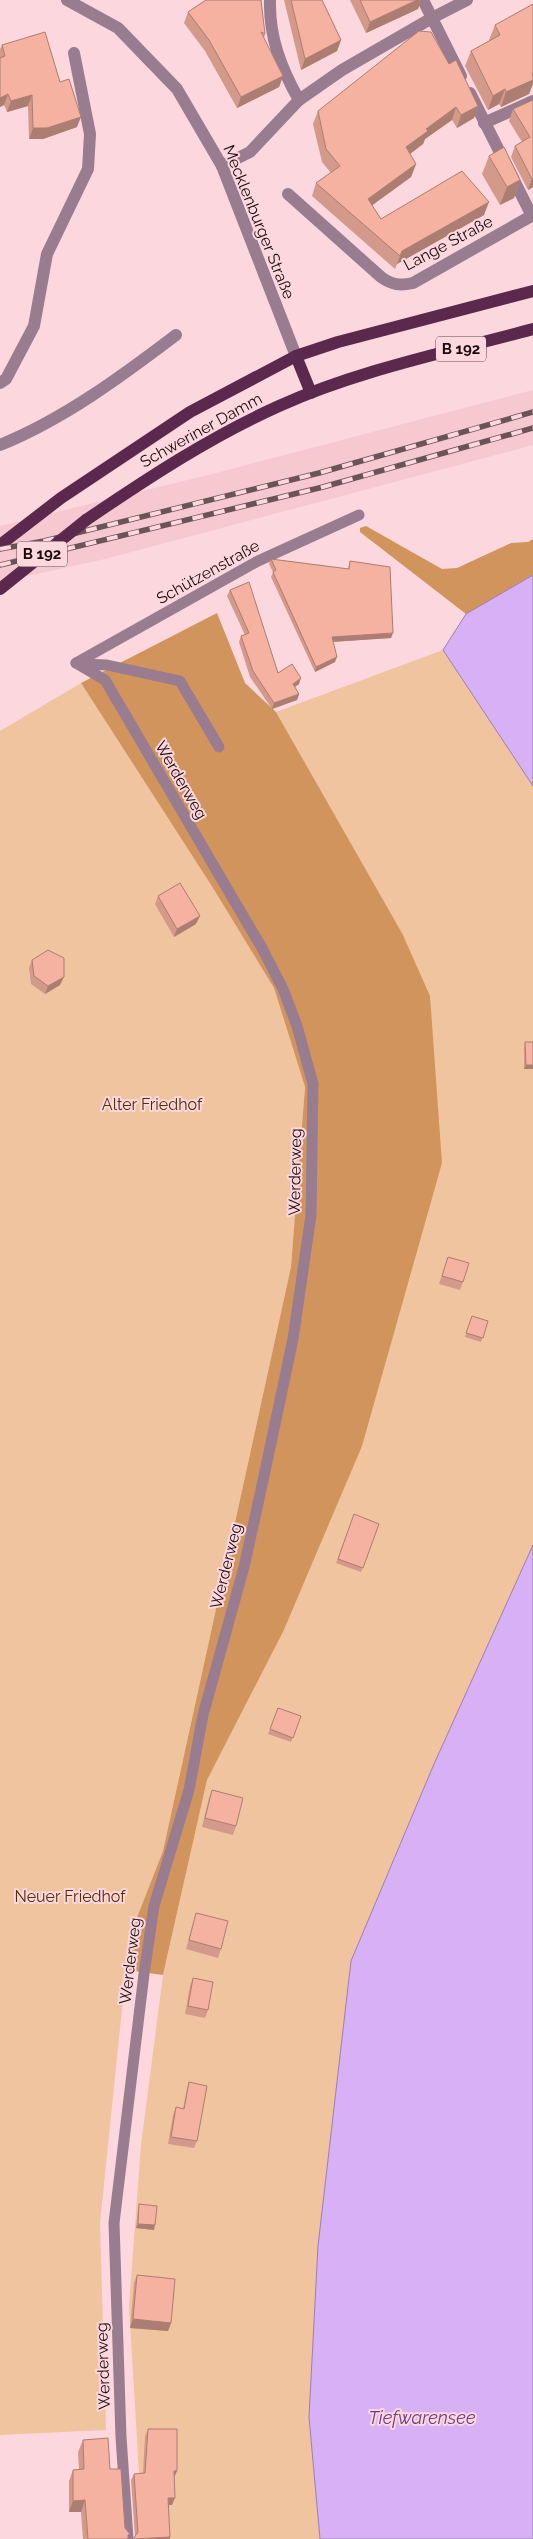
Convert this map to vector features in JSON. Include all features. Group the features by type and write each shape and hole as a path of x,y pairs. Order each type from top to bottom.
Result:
{"main road":[{"name":"Schweriner Damm","path":"0,545 61,498 190,412 296,356 338,342 533,291"},
{"name":"Schweriner Damm","path":"0,589 86,520 158,471 227,430 311,393 401,365 533,329"},
{"name":"Mecklenburger Straße","path":"296,356 311,393"}],"street":[{"name":"Mecklenburger Straße","path":"67,0 118,28 177,89 222,166 296,356"},
{"path":"270,0 273,42 287,79 299,100"},
{"path":"423,0 533,217"},
{"path":"222,166 250,152 299,100 342,70 432,18 468,0"},
{"path":"0,383 6,379 34,326 47,254 88,169 90,134 74,53"},
{"path":"484,123 533,101"},
{"name":"Lange Straße","path":"288,194 381,277 391,284 402,286 413,283 533,217"},
{"path":"0,445 18,437 114,382 176,334"}],"lane":[{"name":"Schützenstraße","path":"76,663 256,562 359,515"},
{"path":"76,663 107,665 180,681 219,747"},
{"name":"Werderweg","path":"76,663 105,680 262,948 283,989 313,1084 311,1216 293,1339 244,1567 203,1715 189,1790 154,1906 129,2089 114,2223 128,2539"}],"shaded area":[{"path":"533,390 533,445 105,559 0,582 0,526 216,473"},
{"path":"366,526 442,569 457,568 511,543 528,542 533,539 533,575 466,614 360,532 360,528"},
{"path":"217,613 245,683 276,712 402,933 430,996 442,1163 362,1446 283,1632 207,1780 163,1975 126,1970 136,1920 163,1851 291,1267 305,1087 274,988 213,888 81,683"}],"green space":[{"path":"443,650 533,786 533,1545 434,1764 351,1961 318,2246 309,2417 320,2539 143,2539 129,2306 141,2145 163,1975 207,1780 283,1632 421,1234 442,1163 402,933 276,712"},
{"name":"Alter Friedhof","path":"81,683 213,888 274,988 305,1087 291,1267 163,1851 136,1920 126,1970 100,2223 106,2430 0,2435 0,731"}],"water":[{"path":"533,575 533,786 443,650 466,614"},
{"name":"Tiefwarensee","path":"533,1545 533,2539 320,2539 309,2417 318,2246 351,1961 434,1764"}],"building":[{"path":"206,0 261,0 265,34 261,32 283,76 241,97 209,40 188,12"},
{"path":"291,0 322,0 341,40 305,59"},
{"path":"360,0 417,0 370,22"},
{"path":"533,4 533,80 506,92 505,89 493,96 471,51 500,35 495,25"},
{"path":"419,31 431,32 449,64 456,60 478,106 461,115 456,107 426,129 428,131 406,147 416,164 368,199 381,219 462,171 489,202 402,251 400,256 316,183 340,166 326,149 318,111"},
{"path":"45,32 60,82 69,79 81,117 47,128 33,128 32,95 11,101 8,94 0,98 0,58 5,56 2,45"},
{"path":"533,100 532,179 515,146 530,137 513,109"},
{"path":"504,147 520,180 507,187 489,156"},
{"path":"271,559 349,569 350,561 390,567 393,633 332,637 337,657 316,667 273,572 276,570"},
{"path":"249,582 278,673 292,664 301,678 293,684 299,694 274,703 253,671 241,636 249,633 230,590"},
{"path":"180,883 200,916 177,929 158,896"},
{"path":"48,950 64,958 64,977 48,986 34,976 32,960"},
{"path":"525,1042 533,1042 533,1065 526,1065"},
{"path":"448,1257 469,1263 463,1282 442,1276"},
{"path":"472,1316 488,1321 483,1338 466,1333"},
{"path":"354,1514 379,1524 363,1568 338,1559"},
{"path":"278,1708 301,1716 293,1738 270,1729"},
{"path":"212,1790 243,1798 236,1826 205,1818"},
{"path":"196,1913 228,1921 221,1949 189,1940"},
{"path":"193,1978 213,1982 208,2010 188,2006"},
{"path":"189,2082 207,2086 197,2141 171,2137 176,2107 184,2109"},
{"path":"139,2204 157,2206 155,2225 138,2224"},
{"path":"137,2275 175,2279 171,2323 133,2319"},
{"path":"148,2429 177,2429 177,2471 174,2471 175,2498 168,2498 170,2537 133,2539 138,2532 134,2474 145,2473"},
{"path":"108,2438 110,2469 121,2469 125,2528 130,2534 128,2539 88,2539 85,2500 73,2501 73,2470 84,2469 83,2440"}],"railway":[{"path":"0,549 44,541 319,473 533,412"},
{"path":"0,565 323,487 533,428"}],"park label":[{"name":"Neuer Friedhof","path":"70,1896"}]}
